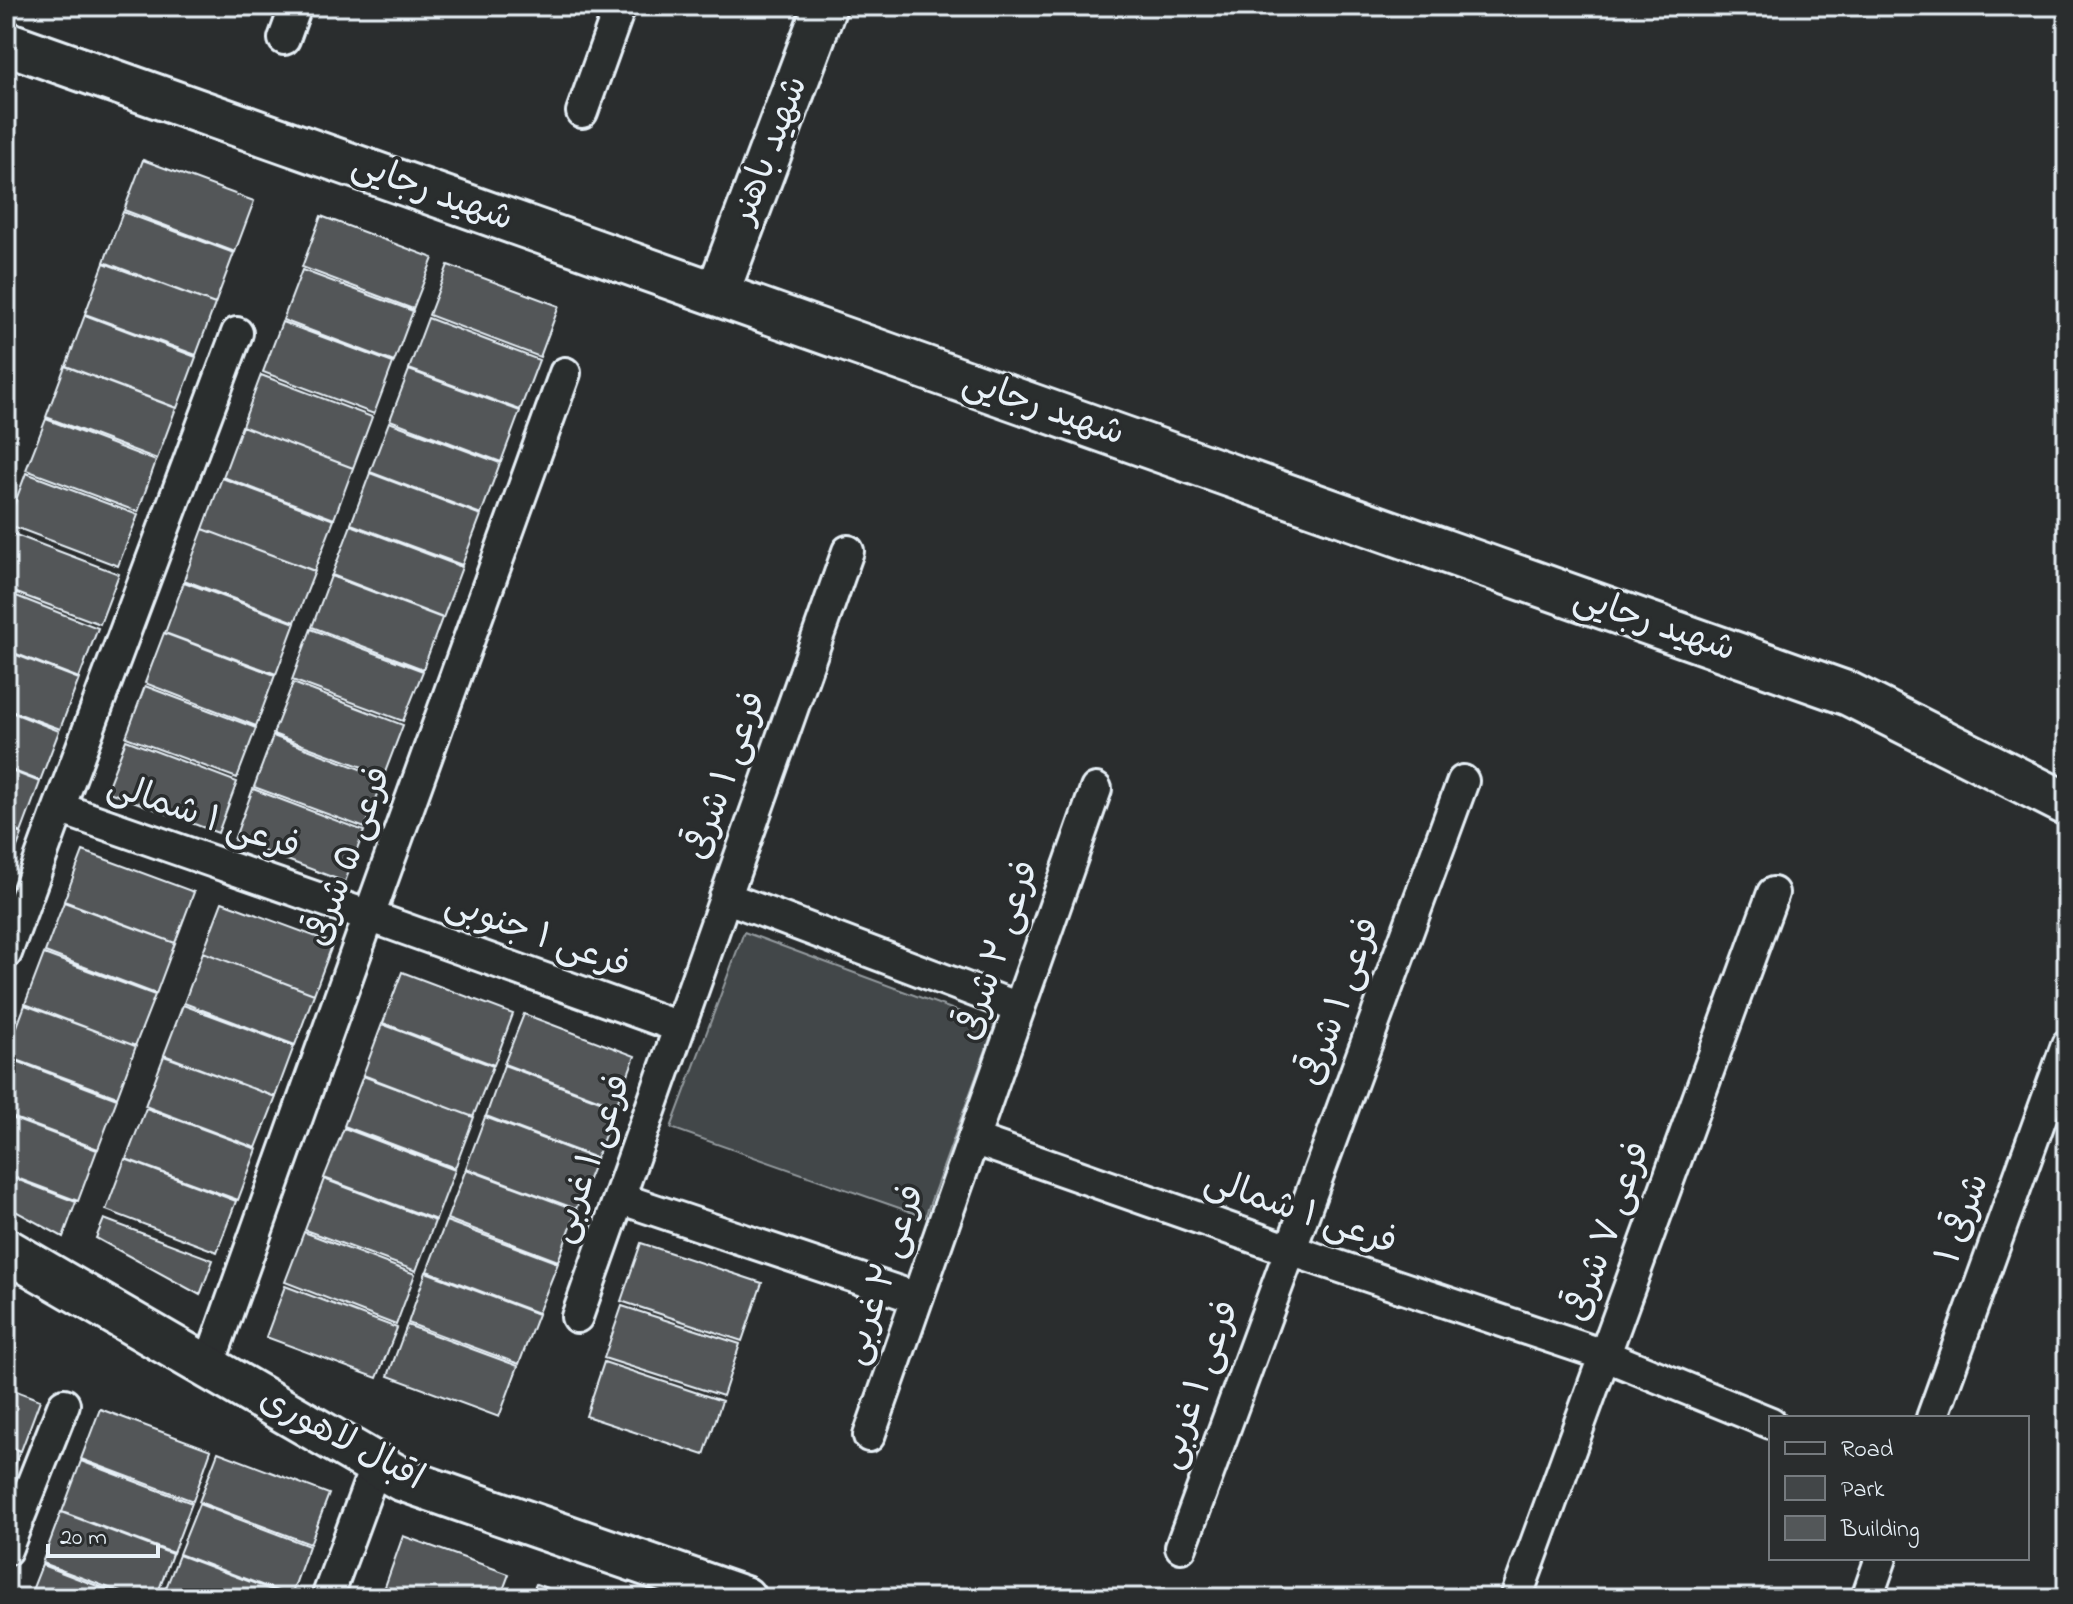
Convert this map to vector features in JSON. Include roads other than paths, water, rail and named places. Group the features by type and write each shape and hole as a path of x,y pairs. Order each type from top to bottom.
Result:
{"street":[{"path":"284,39 296,6"},
{"path":"582,112 620,6"},
{"name":"شهید باهنر","path":"717,294 825,6"},
{"name":"شهید رجایی","path":"6,43 1849,694 2067,804"},
{"path":"6,953 237,333"},
{"name":"فرعی ۵ شرقی","path":"208,1367 565,373"},
{"name":"فرعی ۱ شرقی","path":"679,1027 848,551"},
{"name":"فرعی ۱ شرقی","path":"1290,1250 1463,781"},
{"name":"فرعی ۲ شرقی","path":"973,1139 1096,789"},
{"name":"فرعی ۱ شمالی","path":"59,808 369,916"},
{"name":"فرعی ۷ شرقی","path":"1516,1598 1773,893"},
{"path":"725,897 1019,1008"},
{"name":"فرعی ۱ جنوبی","path":"369,916 679,1027"},
{"name":"فرعی ۱ غربی","path":"577,1317 679,1027"},
{"name":"۱ شرقی","path":"1933,1416 2067,1045"},
{"name":"فرعی ۱ شمالی","path":"973,1139 1604,1355"},
{"name":"فرعی ۲ غربی","path":"869,1436 973,1139"},
{"path":"619,1198 917,1298"},
{"name":"اقبال لاهوری","path":"6,1250 401,1479 744,1598"},
{"name":"فرعی ۱ غربی","path":"1181,1547 1290,1250"},
{"path":"1604,1355 1769,1422"},
{"path":"6,1550 64,1404"},
{"path":"327,1598 376,1465"},
{"path":"1867,1598 1880,1560"}]}
